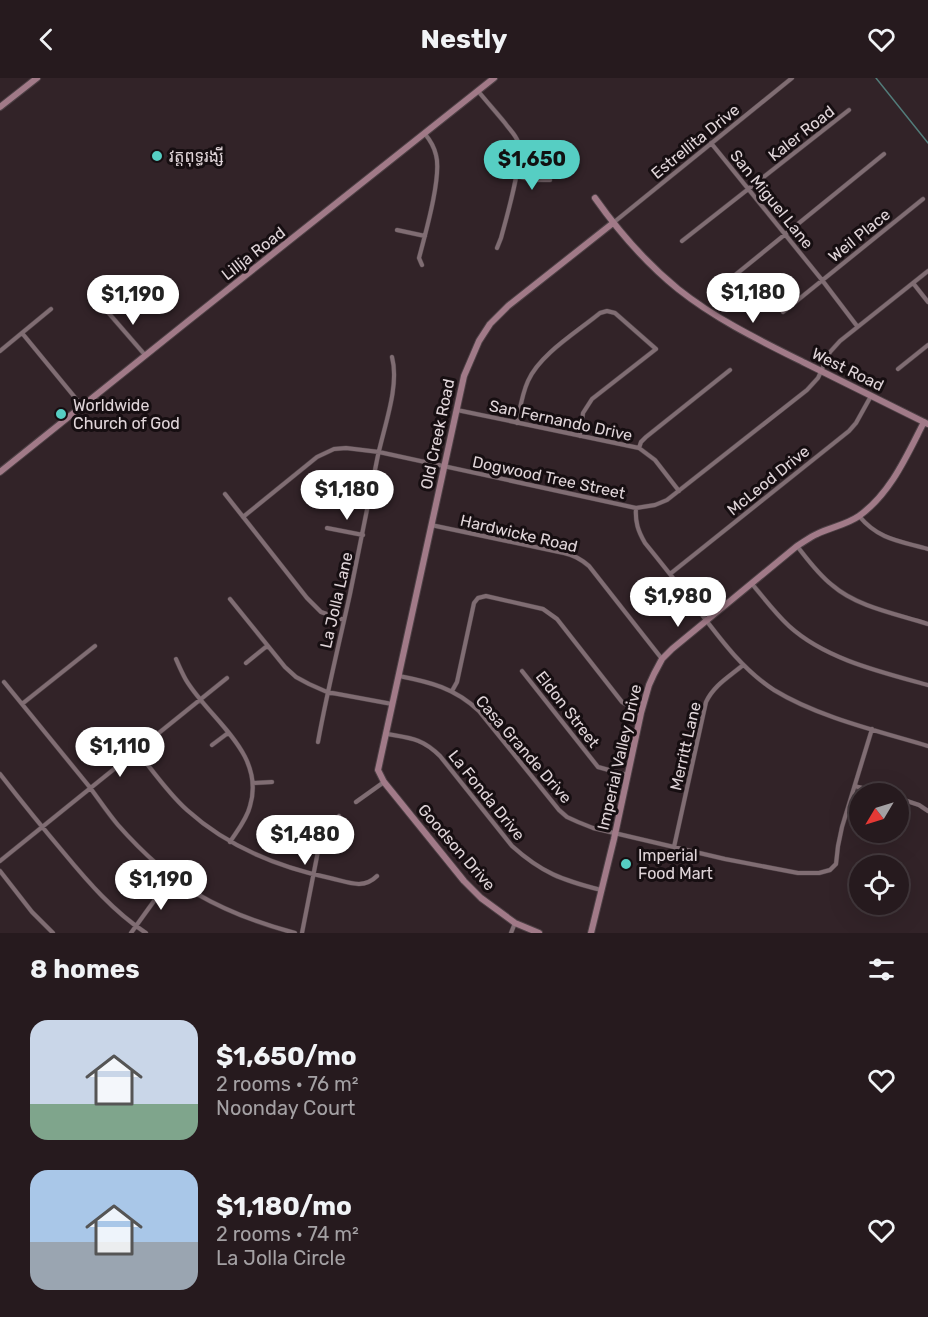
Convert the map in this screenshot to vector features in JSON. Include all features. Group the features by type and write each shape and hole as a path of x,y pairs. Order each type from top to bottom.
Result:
{"street":[{"path":"0,107 37,78"},
{"name":"Lillja Road","path":"0,472 494,78"},
{"name":"Estrellita Drive","path":"613,223 792,78"},
{"path":"478,91 518,143 520,155 497,248"},
{"name":"Kaler Road","path":"682,241 849,110"},
{"path":"422,265 419,258 435,186 437,165 433,146 424,134"},
{"name":"San Miguel Lane","path":"711,143 857,326"},
{"path":"729,279 884,154"},
{"path":"516,176 534,180 550,180"},
{"name":"West Road","path":"595,198 629,242 659,272 697,303 739,330 926,423"},
{"name":"Weil Place","path":"783,312 923,199"},
{"name":"Old Creek Road","path":"384,782 378,770 464,376 479,341 490,324 508,306 613,223"},
{"path":"397,230 425,236"},
{"name":"Dogwood Tree Street","path":"243,517 317,457 334,449 346,448 379,452 636,508 655,505 679,491 807,390 818,378 835,346 928,271"},
{"path":"913,283 928,302"},
{"path":"0,351 51,309"},
{"path":"106,310 145,355"},
{"path":"517,423 523,396 535,369 544,358 600,313 607,310 615,313 656,349 592,399 583,412 580,436"},
{"path":"22,333 82,406"},
{"path":"898,369 928,345"},
{"name":"La Jolla Lane","path":"318,742 396,379 392,357"},
{"path":"639,448 646,437 730,370"},
{"name":"McLeod Drive","path":"670,574 849,431 871,396"},
{"name":"San Fernando Drive","path":"457,410 639,448 655,460 679,491"},
{"name":"Imperial Valley Drive","path":"591,933 641,713 649,685 662,659 797,546 815,534 837,527 859,516 889,485 926,423"},
{"path":"225,494 307,598 321,612 344,620"},
{"path":"636,508 636,523 645,543 743,666 774,689 805,706 928,746"},
{"path":"859,516 874,531 885,537 928,548"},
{"name":"Hardwicke Road","path":"431,525 564,552 582,559 662,659"},
{"path":"327,528 363,535"},
{"path":"797,546 821,576 846,596 928,624"},
{"path":"752,584 789,626 820,648 875,670 927,684"},
{"path":"452,691 457,682 474,603 478,598 486,596 543,609 550,613 622,702 641,713"},
{"path":"230,598 267,646 296,677 327,692 393,704"},
{"path":"22,704 95,646"},
{"path":"246,663 267,646"},
{"path":"176,659 186,680 249,763 253,783 250,808 230,842"},
{"name":"Merritt Lane","path":"674,847 706,702 717,686 743,666"},
{"name":"Eldon Street","path":"522,671 598,766 627,775"},
{"name":"Casa Grande Drive","path":"399,676 427,681 452,691 471,704 559,810 567,817 593,828 798,873 819,873 830,870 836,864 842,827 849,804"},
{"path":"0,861 227,678"},
{"path":"4,682 91,788 117,824 139,848 197,894 249,919 295,933"},
{"path":"856,783 872,729"},
{"path":"212,745 228,733"},
{"name":"La Fonda Drive","path":"387,734 417,739 432,748 512,846 540,869 567,881 601,890"},
{"path":"137,751 187,810 230,842 266,859 315,875 362,885 372,882 377,876"},
{"path":"0,774 90,884 112,906 146,933"},
{"path":"253,783 272,782"},
{"path":"356,802 384,782"},
{"name":"Goodson Drive","path":"384,782 464,881 481,898 516,923 539,933"},
{"path":"909,802 928,811"},
{"path":"302,933 321,841 339,816"},
{"path":"0,871 32,912 53,933"},
{"path":"131,933 172,876"},
{"path":"511,933 516,923"}],"waterway":[{"path":"876,78 928,143"}],"place":[{"name":"វត្តពុទ្ធរង្សី","path":"157,156"},
{"name":"Worldwide Church of God","path":"61,414"},
{"name":"Imperial Food Mart","path":"626,864"}]}
